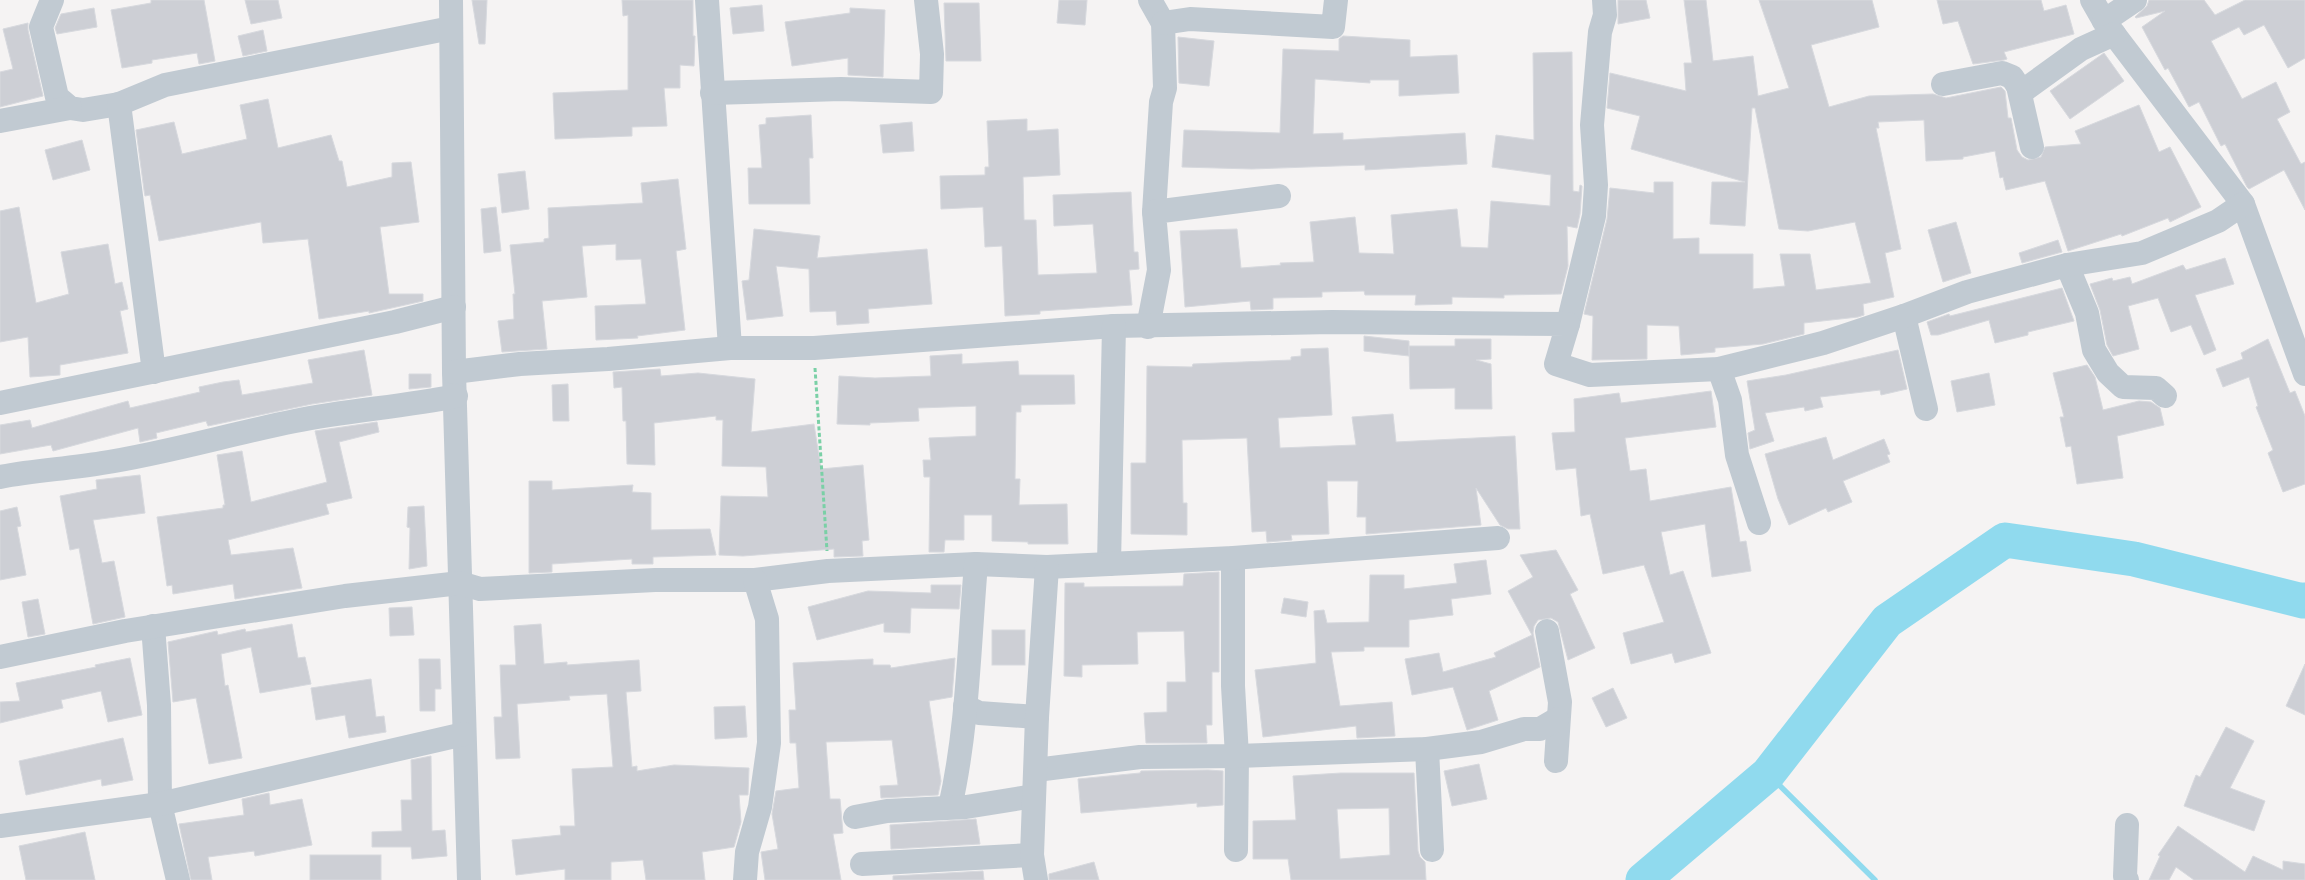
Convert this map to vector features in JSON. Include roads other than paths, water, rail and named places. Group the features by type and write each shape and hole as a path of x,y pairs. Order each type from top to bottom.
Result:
{"street":[{"path":"52,0 41,27 57,97 70,108"},
{"path":"451,0 454,372 468,880"},
{"path":"708,0 712,93 730,348"},
{"path":"712,93 840,89 931,92 932,54 926,0"},
{"path":"1148,327 1159,270 1154,212 1160,102 1165,88 1163,23 1150,0"},
{"path":"1163,23 1190,19 1333,27 1336,0"},
{"path":"1604,0 1605,15 1600,32 1592,125 1596,185 1594,216 1568,324 1556,364 1590,375 1719,369 1823,343 1904,316 1967,292 2067,265 2142,253 2218,221 2243,204"},
{"path":"2092,0 2109,27 2243,204 2300,348 2305,374"},
{"path":"2018,86 2027,88 2081,49 2109,27 2135,0"},
{"path":"0,121 70,108 83,110 119,104 165,85 451,28"},
{"path":"1943,84 2002,74 2012,77 2018,86 2032,147"},
{"path":"119,104 154,372"},
{"path":"1154,212 1280,196"},
{"path":"2067,265 2087,313 2094,350 2108,373 2123,387 2156,388 2164,396"},
{"path":"0,403 386,324 454,307"},
{"path":"1904,316 1926,409"},
{"path":"454,372 520,364 608,359 730,348 814,348 1114,326 1148,327 1332,322 1568,324"},
{"path":"1109,564 1114,326"},
{"path":"1719,369 1730,400 1737,455 1759,523"},
{"path":"0,477 102,463 296,421 456,396"},
{"path":"0,657 153,626 345,596 460,583 480,589 655,580 756,580 828,572 976,564 1047,567 1233,558 1498,538"},
{"path":"1233,558 1233,686 1237,756 1236,850"},
{"path":"950,808 956,782 965,706 976,564"},
{"path":"1036,880 1032,855 1034,796 1047,567"},
{"path":"745,880 747,852 760,807 769,743 767,619 756,580"},
{"path":"153,626 159,705 160,804 178,880"},
{"path":"1547,632 1560,702 1556,761"},
{"path":"965,706 980,713 1037,717"},
{"path":"1036,770 1140,757 1237,756 1427,749 1481,742 1524,729 1540,729 1558,719"},
{"path":"0,826 160,804 464,734"},
{"path":"1427,749 1432,850"},
{"path":"855,817 887,811 950,808 1034,796"},
{"path":"2127,825 2124,876 2127,880"},
{"path":"862,864 1032,855"}],"waterway":[{"path":"1643,880 1768,774 1887,621 2005,540 2134,559 2305,600"},
{"path":"1768,774 1875,880"}]}
